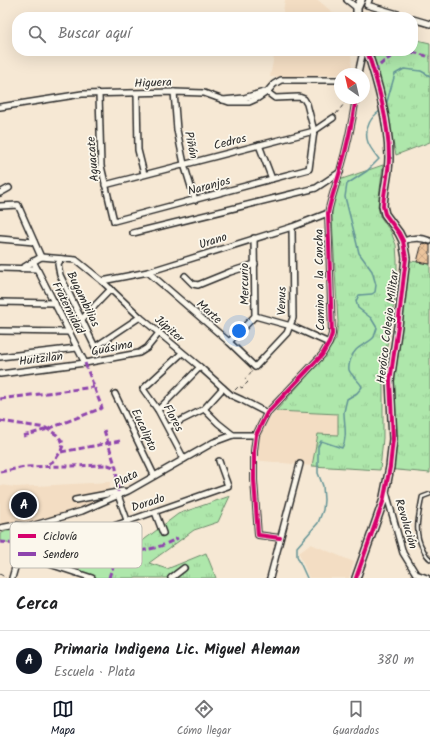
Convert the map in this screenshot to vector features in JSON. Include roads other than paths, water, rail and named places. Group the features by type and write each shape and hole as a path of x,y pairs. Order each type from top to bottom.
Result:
{"street":[{"path":"347,0 357,8"},
{"path":"357,12 357,8 361,0"},
{"path":"369,0 367,5 391,12"},
{"path":"418,20 430,24"},
{"path":"359,68 362,56"},
{"path":"368,56 374,72 380,99 389,158 383,206 385,214 403,241 410,238 426,239 430,241"},
{"name":"Higuera","path":"0,107 82,94 174,92 204,93 229,102 249,102 267,92 274,84 281,80 334,80"},
{"name":"Piñón","path":"174,92 177,130 184,164 195,200"},
{"path":"267,92 275,98 299,97 304,99 307,104 314,131"},
{"name":"Aguacate","path":"99,94 101,166 114,221"},
{"path":"137,94 138,150 144,174"},
{"name":"Camino a la Concha","path":"280,538 258,535 254,473 256,436 267,413 322,355 330,343 332,334 328,213 332,193 340,172 348,142 355,104"},
{"name":"Cedros","path":"105,185 314,131 333,118"},
{"name":"Naranjos","path":"114,221 309,169 314,131"},
{"path":"260,145 272,179"},
{"path":"133,233 316,188 340,172"},
{"path":"0,193 9,188"},
{"path":"0,206 18,206 41,256 21,269"},
{"name":"Urano","path":"102,281 148,272 292,227 328,213"},
{"name":"Venus","path":"256,367 287,333 291,326 293,318 292,227"},
{"name":"Mercurio","path":"229,342 255,316 254,238"},
{"path":"0,239 34,242"},
{"name":"Heróico Colegio Militar","path":"356,578 382,502 393,439 390,381 406,258 403,241"},
{"name":"Júpiter","path":"41,256 76,260 102,281 140,317 200,367 231,396 267,413"},
{"name":"Bugambilias","path":"61,259 58,264 60,276 95,347 140,317"},
{"name":"Fraternidad","path":"33,261 85,363"},
{"path":"186,276 195,285 255,264"},
{"path":"0,268 37,269"},
{"name":"Marte","path":"148,272 256,367"},
{"path":"82,319 111,289"},
{"path":"0,302 55,304"},
{"path":"255,316 291,326 330,343"},
{"path":"0,331 69,332"},
{"name":"Guásima","path":"85,363 139,353 147,348 159,333"},
{"path":"0,357 77,348"},
{"name":"Flores","path":"182,353 143,389 158,410 184,459"},
{"name":"Huitzilan","path":"0,374 85,363"},
{"path":"158,410 200,367"},
{"path":"168,428 204,409 223,388"},
{"name":"Eucalipto","path":"115,394 154,475"},
{"path":"204,409 233,435"},
{"name":"Plata","path":"45,522 82,511 118,495 214,442 233,435 256,436"},
{"name":"Dorado","path":"127,521 228,486 219,461"},
{"path":"270,578 300,464"},
{"name":"Revolución","path":"385,489 403,553 416,574 427,578"},
{"path":"75,500 128,490"},
{"path":"118,495 127,521"},
{"path":"155,512 163,533"},
{"name":"Plata","path":"0,528 10,526"},
{"path":"12,578 15,568"},
{"path":"62,568 92,578"},
{"path":"171,578 184,568"}],"lane":[{"path":"430,494 422,497 417,526 418,541 427,557 430,559"}],"waterway":[{"path":"386,105 395,74 404,69 421,71 430,76"},
{"path":"307,578 297,556 297,547 318,523 323,510 323,486 318,473 318,446 321,441 342,448 345,439 344,412 347,399 357,393 362,387 349,370 350,362 356,350 374,337 377,328 371,318 358,308 356,301 359,295 372,294 375,292 376,285 372,271 359,253 345,197 347,184 367,171 379,159 369,144 367,139 367,130 369,123 380,111"}],"place":[{"name":"Primaria Indigena Lic. Miguel Aleman","path":"24,505"}]}
